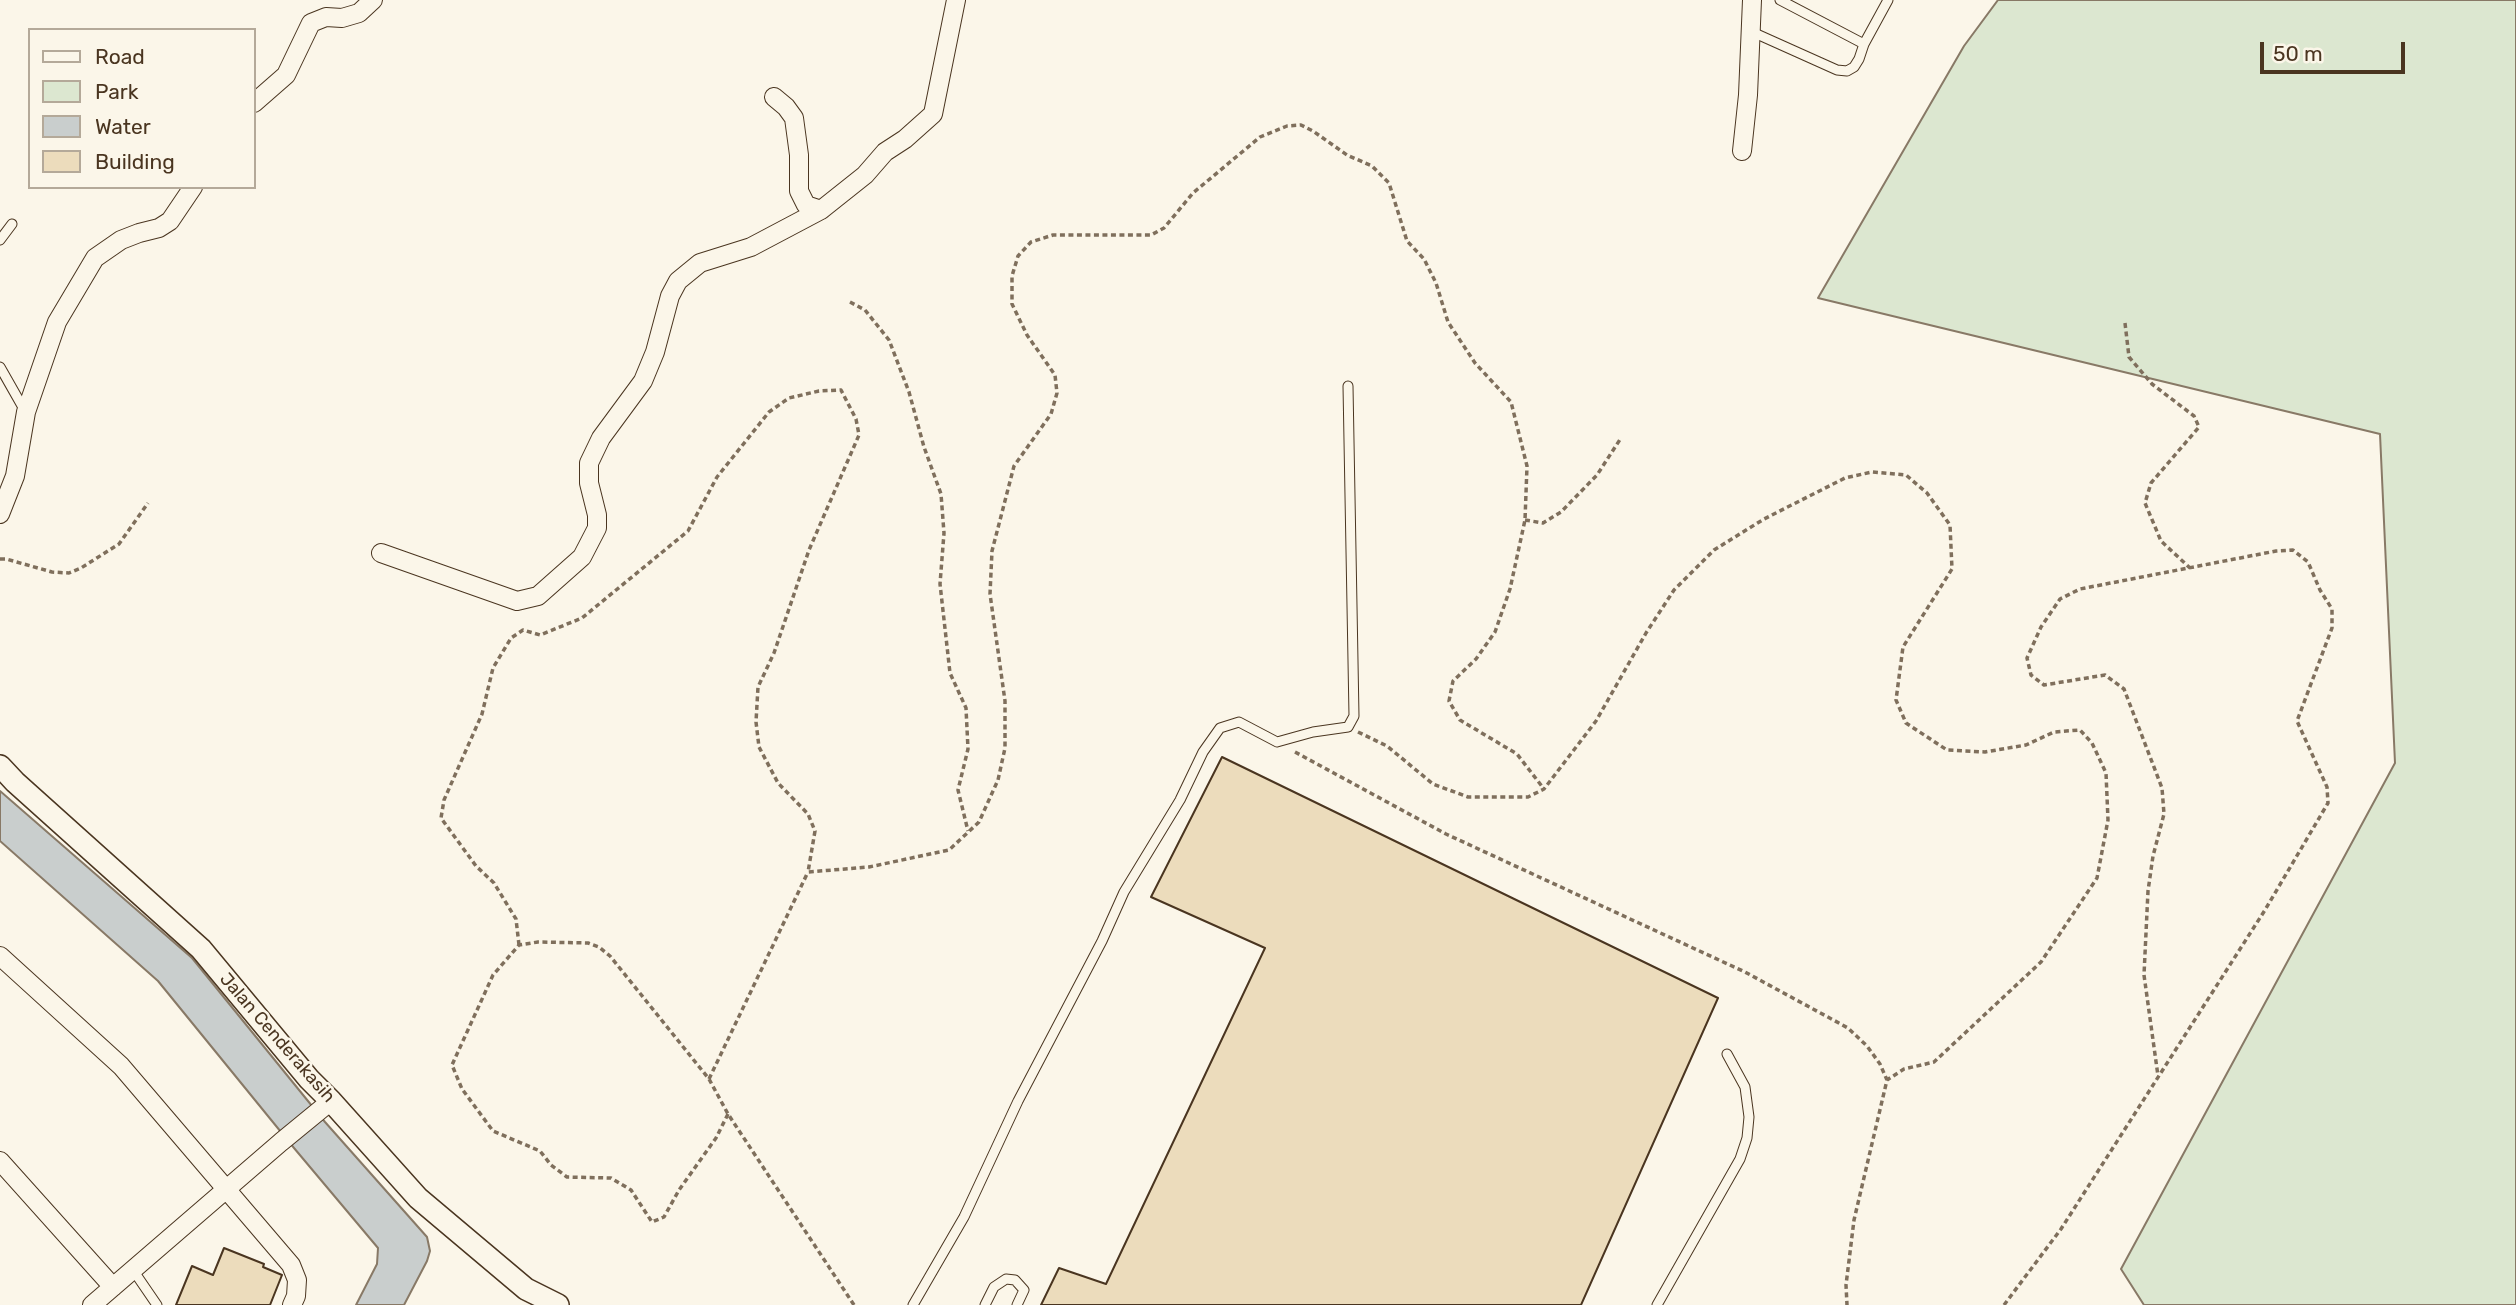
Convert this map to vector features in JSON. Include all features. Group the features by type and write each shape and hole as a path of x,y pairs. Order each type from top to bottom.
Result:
{"street":[{"path":"256,101 286,75 311,23 326,17 342,18 359,13 373,0"},
{"path":"381,553 517,601 538,596 582,558 597,528 597,515 589,483 589,463 601,438 643,381 670,296 678,281 700,263 751,247 821,210 865,175 884,152 905,139 933,114 956,0"},
{"path":"1741,151 1748,94 1752,0"},
{"path":"774,97 794,118 799,155 799,191 806,205 821,210"},
{"path":"0,514 15,476 26,412 57,321 95,258 121,240 159,228 170,221 193,189"},
{"name":"Jalan Cenderakasih","path":"0,766 201,949 309,1079 326,1105 418,1198 522,1297 558,1305"},
{"path":"0,956 121,1066 291,1265 297,1280 296,1296 292,1305"},
{"path":"92,1305 326,1105"},
{"path":"0,1161 113,1287"}],"lane":[{"path":"1780,0 1864,44"},
{"path":"1750,30 1837,70 1847,71 1854,67 1888,0"},
{"path":"0,240 12,224"},
{"path":"0,367 26,412"},
{"path":"913,1305 964,1217 1018,1101 1102,941 1124,892 1180,800 1203,752 1220,728 1239,722 1277,742 1313,732 1348,727 1354,716 1348,386"},
{"path":"1657,1305 1740,1159 1747,1138 1749,1116 1745,1087 1727,1054"},
{"path":"133,1270 157,1305"},
{"path":"985,1305 994,1287 1006,1279 1016,1280 1024,1290 1017,1305"}],"path":[{"path":"808,872 869,867 949,850 979,822 998,780 1005,748 1005,701 990,594 992,551 1014,466 1051,414 1056,393 1055,376 1027,335 1012,304 1012,276 1018,256 1031,242 1053,236 1151,235 1164,228 1193,193 1260,137 1287,126 1301,125 1313,131 1347,155 1372,166 1389,183 1407,241 1424,259 1436,283 1448,322 1475,363 1511,402 1527,466 1525,520 1510,589 1495,632 1476,659 1453,681 1449,701 1460,720 1517,754 1544,789"},
{"path":"850,302 865,310 889,340 909,392 924,447 941,494 944,533 940,584 950,673 966,708 968,749 958,790 968,831"},
{"path":"2125,323 2129,357 2152,384 2194,416 2199,428 2151,483 2145,503 2161,541 2190,568"},
{"path":"519,946 516,919 494,883 476,866 441,818 444,800 482,714 493,668 511,638 523,630 540,635 582,618 688,531 717,477 769,412 789,398 819,391 841,390 856,419 859,435 809,550 774,653 758,687 756,722 759,747 778,783 808,814 815,831 808,872 709,1079"},
{"path":"1525,520 1543,523 1560,512 1597,475 1621,438"},
{"path":"1348,727 1387,746 1433,784 1468,797 1528,797 1544,789 1596,721 1674,590 1714,550 1764,519 1845,478 1872,472 1906,475 1927,493 1950,525 1952,569 1903,648 1896,700 1906,723 1947,750 1985,752 2026,745 2054,732 2080,730 2092,743 2106,773 2108,820 2097,878 2042,962 1934,1062 1904,1069 1887,1080"},
{"path":"0,559 52,572 69,573 102,557 119,544 148,502"},
{"path":"2004,1305 2062,1229 2265,910 2328,803 2327,787 2297,721 2332,628 2332,608 2320,590 2308,562 2293,551 2276,551 2080,589 2060,599 2041,627 2027,658 2031,675 2044,685 2105,675 2124,689 2162,788 2164,814 2153,856 2148,891 2144,975 2158,1076"},
{"path":"1277,742 1447,834 1745,972 1848,1028 1867,1046 1887,1080 1854,1220 1846,1285 1847,1305"},
{"path":"728,1114 716,1138 679,1190 664,1217 652,1222 631,1190 611,1178 567,1177 540,1152 494,1131 462,1089 452,1065 493,975 519,946 538,942 588,943 599,947 610,956 709,1079 728,1114 854,1305"}],"green space":[{"path":"1998,0 2516,0 2516,1305 2144,1305 2121,1269 2395,763 2380,434 1818,298 1964,46"}],"water":[{"path":"0,791 192,958 325,1122 427,1237 430,1251 427,1261 404,1305 356,1305 377,1264 378,1248 158,981 0,841"}],"building":[{"path":"1222,757 1718,998 1581,1305 1041,1305 1059,1268 1106,1284 1265,948 1151,897"},
{"path":"224,1248 264,1264 263,1267 282,1275 270,1305 176,1305 192,1266 213,1275"}]}
